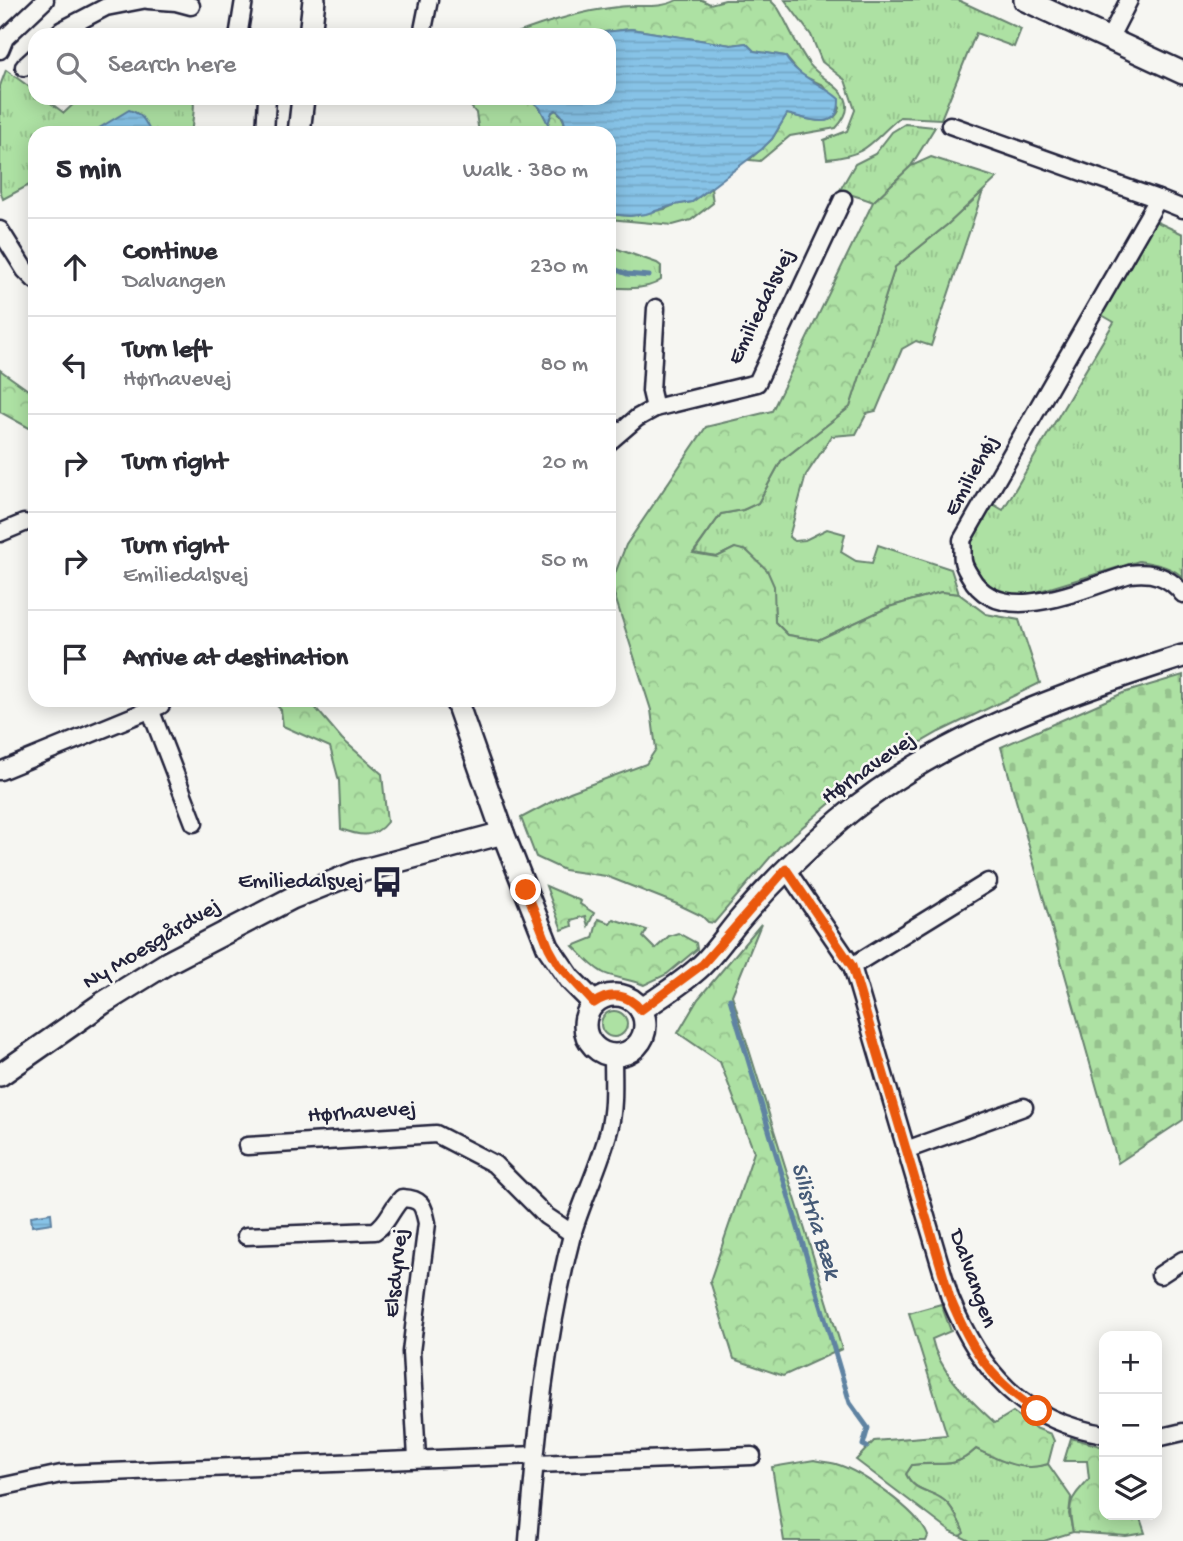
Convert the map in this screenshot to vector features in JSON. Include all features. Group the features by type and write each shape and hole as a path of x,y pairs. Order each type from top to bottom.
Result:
{"street":[{"path":"2,41 45,0"},
{"path":"65,28 104,4 145,0 191,6"},
{"path":"239,28 244,0"},
{"path":"311,28 314,0"},
{"path":"423,28 429,0"},
{"path":"1025,0 1183,72"},
{"path":"1110,38 1129,0"},
{"path":"265,126 267,105"},
{"path":"300,126 302,105"},
{"path":"950,125 1183,209"},
{"name":"Emiliedalsvej","path":"616,436 637,418 655,408 757,383 843,199"},
{"name":"Emiliehøj","path":"1158,199 970,523 962,540 963,564 975,585 1000,602 1040,602 1141,572 1165,578 1175,584 1183,594"},
{"path":"0,230 28,274"},
{"path":"655,408 651,391 656,308"},
{"path":"0,533 24,523"},
{"name":"Hørhavevej","path":"641,1010 703,964 786,869 852,811 943,750 1056,699 1183,656"},
{"path":"0,771 155,707 194,823"},
{"path":"458,707 503,833 549,948 570,979 594,1003"},
{"name":"Ny Moesgårdvej","path":"0,1075 103,1003 169,962 292,898 357,872 503,833"},
{"name":"Dalvangen","path":"786,869 852,966 950,1298 982,1362 1012,1394 1037,1411 1070,1425 1099,1433"},
{"path":"852,966 988,882"},
{"path":"610,995 619,995 628,998 641,1010 645,1021 644,1031 633,1049 624,1054 603,1053 588,1040 585,1021 594,1003 610,995"},
{"path":"528,1541 535,1460 554,1327 573,1234 610,1129 613,1055"},
{"path":"906,1150 1024,1107"},
{"name":"Hørhavevej","path":"247,1146 436,1134 494,1164 546,1216 573,1234"},
{"name":"Elsdyrvej","path":"246,1236 376,1231 385,1224 393,1207 402,1198 414,1199 423,1207 426,1223 411,1352 417,1458"},
{"path":"1160,1275 1183,1260"},
{"path":"1162,1437 1183,1432"},
{"path":"0,1487 61,1474 417,1458 535,1460 752,1455"}],"green space":[{"path":"677,0 702,0 710,4 725,0 770,0 778,8 810,65 840,91 847,107 844,117 836,128 790,136 760,161 749,160 772,139 787,114 824,121 836,115 840,108 823,85 801,75 785,56 754,51 746,43 731,45 631,29 531,28 590,11"},
{"path":"785,0 958,0 1021,29 1014,47 976,33 941,119 900,117 861,151 827,159 824,140 847,131 855,110 845,80 822,62 811,35"},
{"path":"6,70 28,86 28,105 53,105 64,113 73,105 194,105 193,126 28,126 28,186 3,199 0,190 0,86"},
{"path":"470,105 537,105 548,123 552,112 556,110 564,120 565,126 478,126 476,113"},
{"path":"905,124 935,127 911,166 873,202 840,190 855,164 875,154 892,132"},
{"path":"931,157 997,178 948,224 895,267 850,407 781,461 758,503 743,510 721,514 693,553 717,557 735,548 747,551 767,570 774,586 775,622 788,635 818,640 889,607 941,592 959,594 986,614 1019,620 1040,683 939,732 862,776 779,847 714,923 677,904 606,876 564,870 536,857 521,818 570,792 646,764 656,749 651,710 616,600 616,571 626,545 706,427 772,411 873,202 911,166"},
{"path":"711,188 713,203 691,220 673,225 616,220 616,215 630,216 692,202"},
{"path":"983,191 931,346 916,341 902,349 876,411 867,413 856,434 832,436 806,475 789,537 795,541 805,540 827,529 845,534 841,552 856,561 872,563 878,545 951,569 959,594 941,592 889,607 818,640 788,635 775,622 772,585 765,571 758,565 735,548 717,557 693,554 721,514 743,510 758,503 781,461 850,407 895,267"},
{"path":"1155,221 1183,234 1183,578 1168,568 1139,561 1030,594 1017,595 994,589 978,573 973,562 971,550 976,528 991,503 1003,510 1114,322 1100,314"},
{"path":"616,248 661,266 661,280 643,287 616,287"},
{"path":"0,370 28,390 28,427 0,412"},
{"path":"1183,675 1183,1120 1118,1163 1001,747 1123,693"},
{"path":"278,707 315,707 342,739 382,774 387,822 382,827 371,834 341,829 339,781 330,747 283,726"},
{"path":"546,886 581,901 580,904 594,913 588,926 585,916 571,920 572,926 562,930"},
{"path":"598,919 610,923 613,919 647,930 643,937 655,949 669,936 678,933 696,943 697,949 667,974 644,985 610,975 594,967 573,946 593,938"},
{"path":"761,924 732,995 842,1349 783,1376 734,1359 710,1281 754,1152 720,1062 678,1033 698,999"},
{"path":"614,1011 623,1015 627,1024 623,1033 614,1037 605,1033 601,1024 605,1015"},
{"path":"941,1304 951,1331 932,1339 941,1363 957,1385 995,1423 1013,1412 1033,1427 1051,1434 1054,1441 1048,1464 1039,1466 1011,1464 976,1449 952,1463 912,1465 906,1474 910,1480 914,1485 947,1503 963,1529 964,1533 960,1536 856,1460 874,1441 947,1435 909,1313"},
{"path":"1071,1438 1099,1446 1099,1520 1141,1520 1145,1533 1126,1536 1073,1532 1071,1502 1089,1479 1087,1461 1064,1461"},
{"path":"976,1449 1020,1466 1048,1464 1071,1497 1069,1514 1073,1532 1044,1541 970,1541 960,1536 962,1529 949,1506 936,1495 914,1485 906,1474 912,1465 953,1463"},
{"path":"814,1460 847,1468 888,1494 922,1526 928,1536 926,1541 784,1541 772,1467"}],"water":[{"path":"631,29 731,45 746,43 754,51 785,56 803,75 839,99 838,110 834,117 821,121 787,114 772,139 762,149 692,202 646,214 616,215 616,126 565,126 564,120 556,110 552,112 548,124 537,105 616,105 616,31"},
{"path":"129,110 141,116 147,126 103,126"},
{"path":"51,1213 52,1223 32,1226 31,1216"}],"waterway":[{"path":"616,270 627,274 649,276"},
{"name":"Silistria Bæk","path":"730,999 850,1403 868,1428 863,1445 867,1447"}],"place":[{"name":"Emiliedalsvej","path":"387,882"}],"route":[{"path":"526,890 549,948 570,979 594,1003 610,995 619,995 636,1003 641,1010 703,964 786,869 852,966 950,1298 961,1324 982,1362 994,1377 1012,1394 1037,1411"}]}
